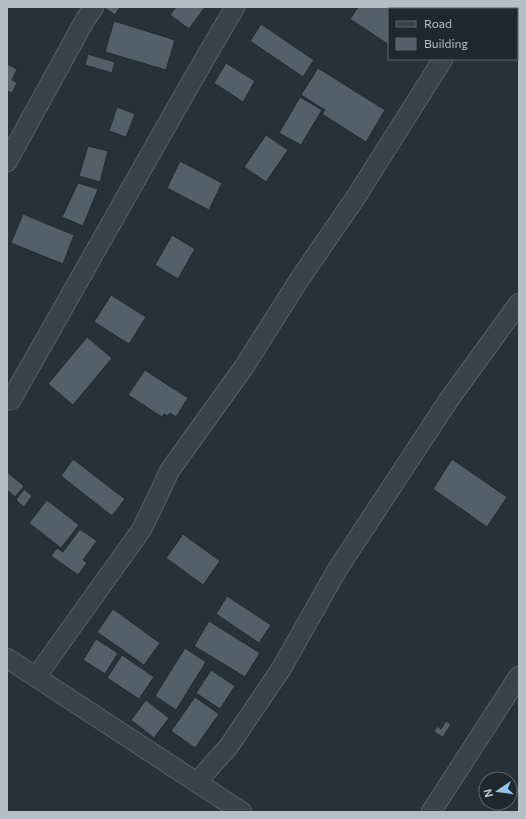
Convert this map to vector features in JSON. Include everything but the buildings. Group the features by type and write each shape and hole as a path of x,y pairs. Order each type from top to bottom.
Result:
{"street":[{"path":"7,162 85,20 94,7"},
{"path":"12,400 235,7"},
{"path":"36,677 142,529 170,470 244,367 299,280 356,197 442,60"},
{"path":"197,782 229,746 281,669 342,563 448,401 519,303"},
{"path":"7,658 242,812"},
{"path":"431,812 519,676"}]}
